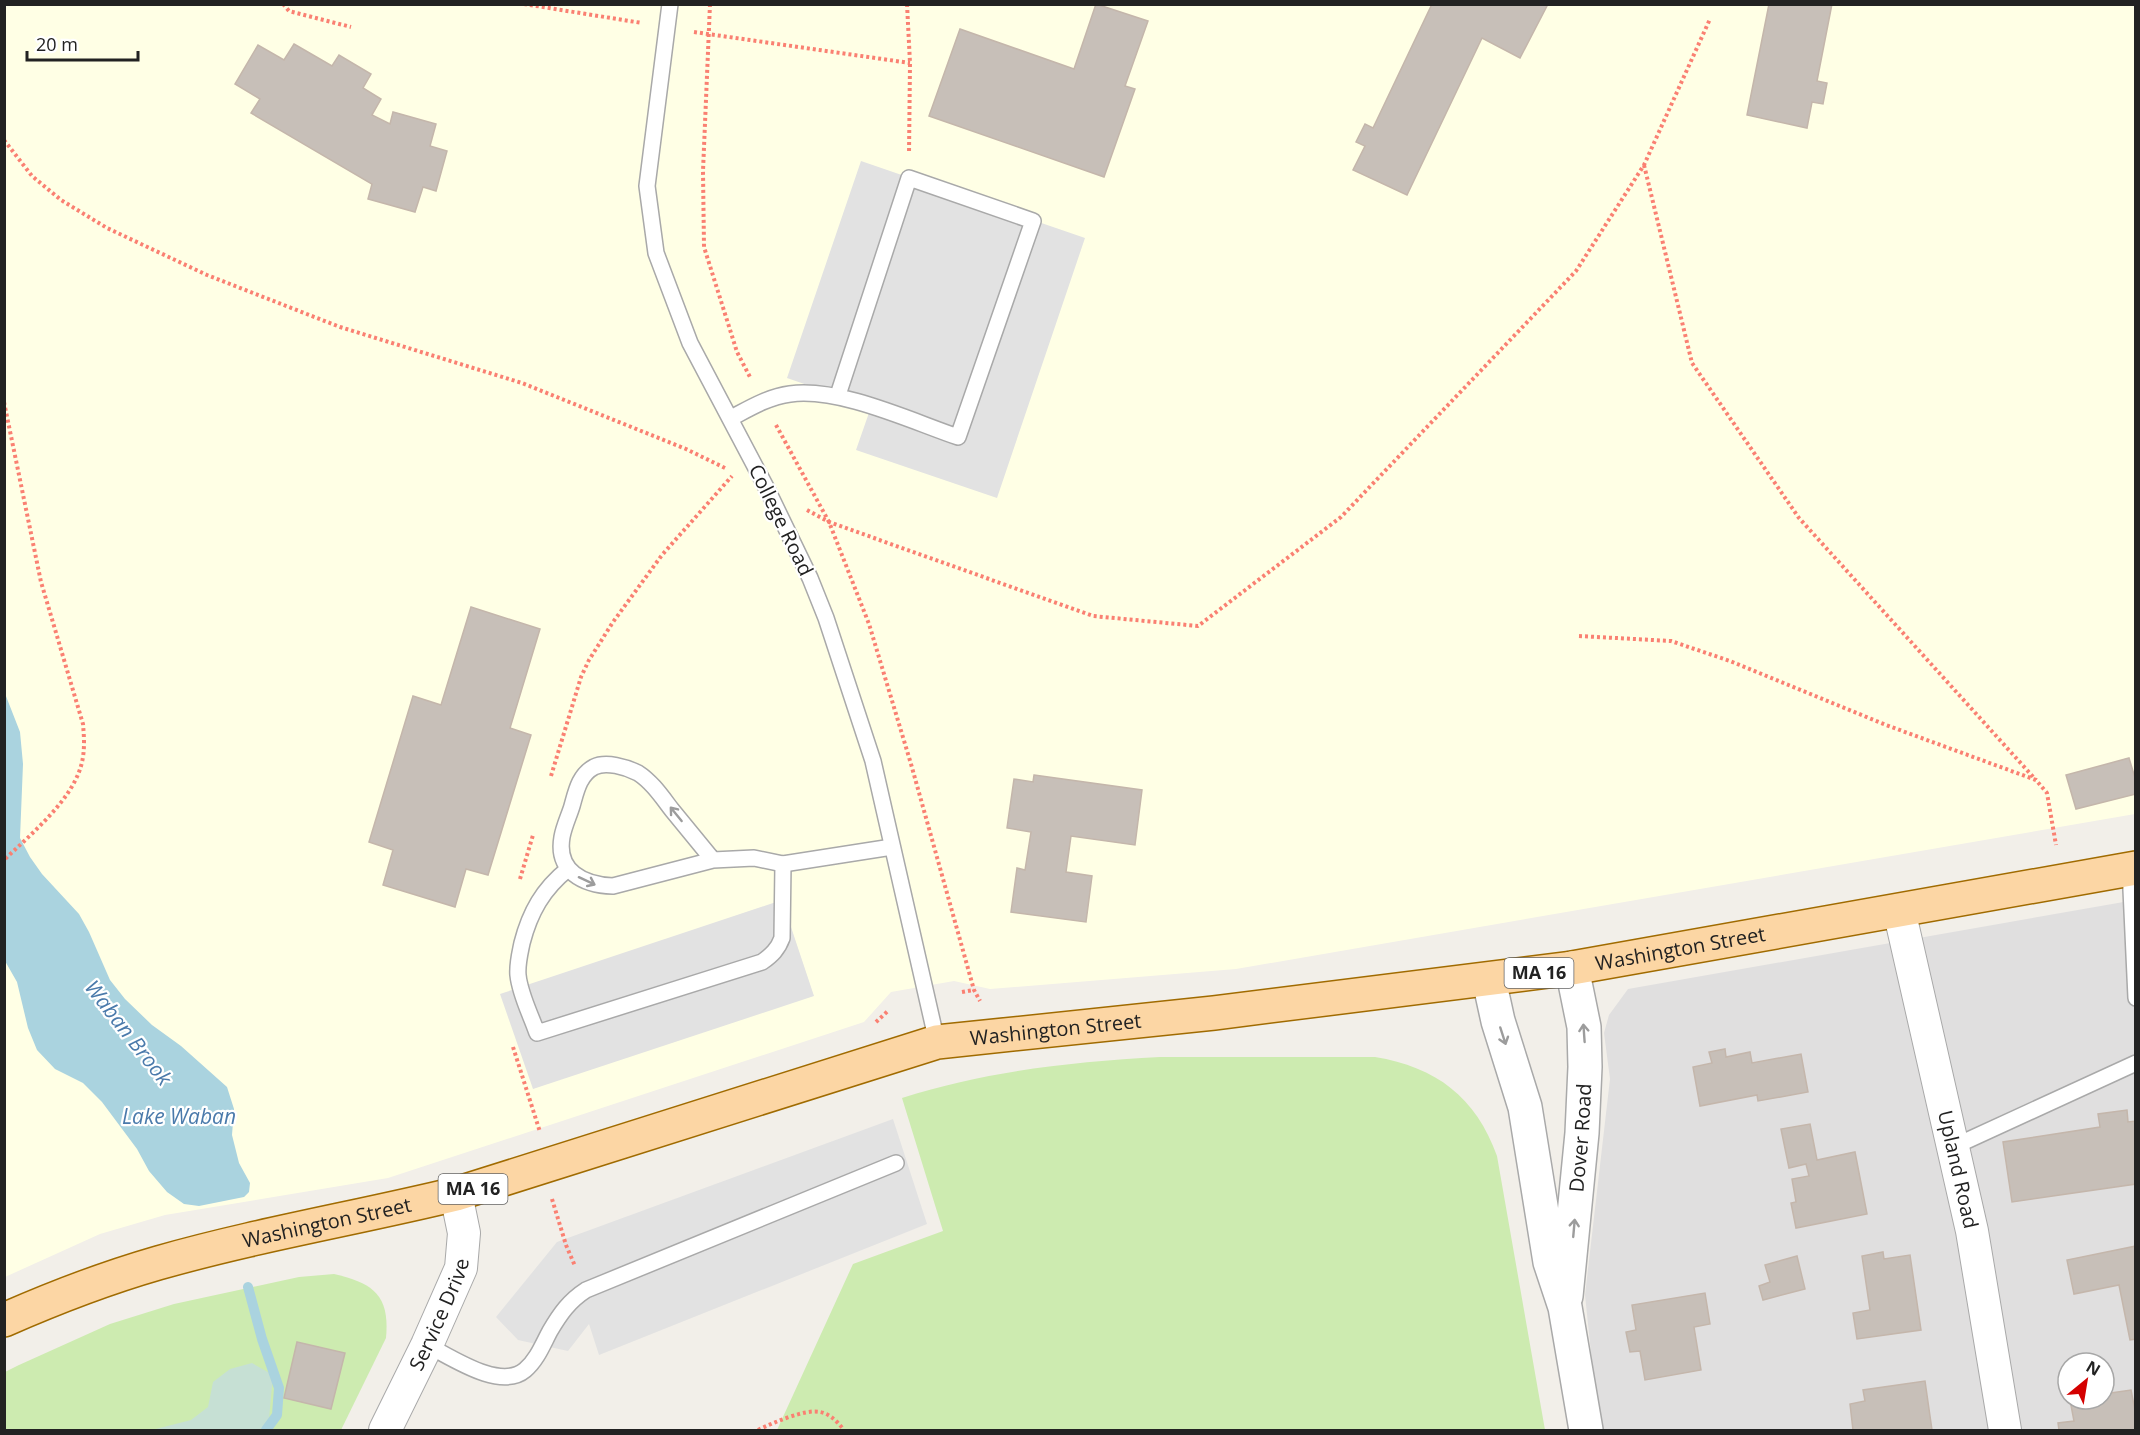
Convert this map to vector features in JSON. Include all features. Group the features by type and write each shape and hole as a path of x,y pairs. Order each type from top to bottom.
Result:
{"main road":[{"name":"Washington Street","path":"4,1320 84,1287 164,1261 219,1246 456,1194 937,1042 1214,1013 1572,968 2133,868"}],"street":[{"name":"Upland Road","path":"1899,910 1972,1232 2005,1431"},
{"name":"Dover Road","path":"1565,1306 1582,1133 1585,1067 1584,1027 1572,968"},
{"name":"Dover Road","path":"1489,980 1498,1021 1525,1107 1550,1262 1565,1306 1586,1431"},
{"name":"Service Drive","path":"385,1431 461,1268 464,1233 456,1194"}],"lane":[{"name":"College Road","path":"670,4 648,186 656,253 690,343 731,418 801,558 825,618 873,761 937,1042"},
{"path":"731,418 763,401 791,394 838,395 958,437 1034,221 909,178 838,395"},
{"path":"713,860 650,783 636,773 601,764 592,768 579,781 561,845 568,869 581,879 596,885 613,886 713,860 754,858 783,864 892,847"},
{"path":"568,869 550,885 536,905 527,924 519,954 520,983 537,1033 762,962 771,956 778,948 782,938 783,864"},
{"path":"2133,868 2136,998"},
{"path":"1953,1147 2136,1063"},
{"path":"427,1345 477,1370 502,1377 515,1377 526,1370 536,1358 561,1311 586,1290 896,1163"}],"path":[{"path":"284,4 289,11 351,27"},
{"path":"524,4 910,63"},
{"path":"710,4 703,171 704,247 736,352 830,522 869,624 974,990 982,1006"},
{"path":"907,4 910,63 909,178"},
{"path":"804,508 830,522 1093,616 1198,626 1341,517 1576,271 1644,165 1710,19"},
{"path":"4,140 32,176 61,200 107,228 207,275 340,327 522,383 686,449 735,473 662,555 613,622 581,677 565,728"},
{"path":"1644,165 1692,363 1799,518 2046,793 2056,845"},
{"path":"4,402 41,582 82,724 84,743 82,762 77,776 54,811 4,860"},
{"path":"1579,636 1671,641 1730,660 1886,725 2036,780"},
{"path":"962,992 974,990"},
{"path":"551,1193 566,1245 586,1290"},
{"path":"758,1431 769,1424 811,1410 825,1413 844,1431"}],"shaded area":[{"path":"4,5 2135,5 2135,814 1236,969 990,989 954,981 891,992 864,1022 388,1178 165,1215 100,1234 5,1277"},
{"path":"861,161 1085,238 997,498 856,450 871,407 787,378"},
{"path":"782,900 814,996 533,1089 500,994"},
{"path":"2135,900 2135,1430 1599,1430 1585,1295 1610,1079 1604,1033 1609,1015 1628,989"},
{"path":"893,1119 927,1224 599,1355 589,1324 568,1351 518,1340 496,1317 557,1242"},
{"path":"252,1363 273,1375 268,1430 152,1430 191,1420 208,1407 213,1382 230,1369"}],"green space":[{"path":"1160,1057 1375,1057 1417,1068 1451,1088 1465,1101 1478,1117 1497,1156 1545,1430 777,1430 853,1264 943,1231 902,1098 997,1074 1061,1065"},
{"path":"334,1274 359,1282 376,1293 382,1301 387,1323 386,1338 341,1430 5,1430 5,1372 19,1365 110,1324 174,1304 299,1277"}],"water":[{"name":"Lake Waban","path":"4,691 20,732 23,764 20,838 42,874 79,914 110,980 125,999 152,1025 181,1046 227,1087 234,1109 232,1135 239,1163 250,1183 249,1192 244,1197 199,1206 184,1204 167,1192 149,1171 137,1149 102,1102 83,1083 55,1069 37,1050 28,1028 17,982 5,961"}],"building":[{"path":"1096,4 1148,21 1125,86 1135,89 1104,177 929,116 960,29 1074,69"},
{"path":"1432,4 1548,4 1520,58 1482,38 1407,195 1353,170 1365,146 1356,142 1365,124 1373,128"},
{"path":"1769,4 1832,4 1817,81 1827,83 1823,104 1812,102 1807,128 1747,115"},
{"path":"294,44 332,66 339,55 371,74 363,88 381,99 372,115 390,124 393,112 436,124 430,146 447,151 436,191 423,187 415,212 368,199 372,184 251,113 260,99 235,84 258,45 284,60"},
{"path":"471,607 540,629 510,728 531,735 488,875 466,869 455,907 383,885 393,850 369,842 413,696 441,705"},
{"path":"2129,758 2136,781 2136,794 2076,809 2066,775"},
{"path":"1034,775 1142,790 1135,845 1071,836 1066,872 1092,876 1086,922 1011,912 1017,868 1025,870 1031,832 1007,828 1014,779 1033,782"},
{"path":"1725,1049 1726,1057 1750,1052 1752,1063 1801,1054 1808,1092 1758,1101 1757,1095 1700,1106 1693,1067 1712,1063 1709,1052"},
{"path":"2127,1110 2128,1122 2136,1121 2136,1184 2012,1202 2003,1142 2100,1127 2098,1114"},
{"path":"1810,1124 1817,1160 1855,1152 1867,1214 1796,1228 1791,1203 1796,1202 1792,1179 1809,1176 1806,1164 1789,1168 1781,1129"},
{"path":"2136,1246 2136,1339 2130,1340 2119,1285 2074,1294 2067,1260"},
{"path":"1883,1252 1884,1259 1910,1255 1921,1330 1857,1339 1853,1313 1870,1310 1862,1256"},
{"path":"1797,1256 1805,1289 1763,1300 1759,1286 1770,1282 1765,1265"},
{"path":"1705,1293 1710,1324 1694,1327 1701,1370 1645,1380 1640,1351 1630,1352 1626,1332 1636,1330 1632,1305"},
{"path":"297,1342 345,1353 331,1409 284,1398"},
{"path":"1925,1381 1932,1430 1853,1430 1850,1404 1865,1401 1863,1390"},
{"path":"2131,1390 2136,1415 2136,1430 2059,1430 2058,1423 2074,1421 2072,1411 2116,1411 2116,1392"}],"waterway":[{"name":"Waban Brook","path":"248,1287 262,1339 279,1388 277,1415 266,1430"}]}
